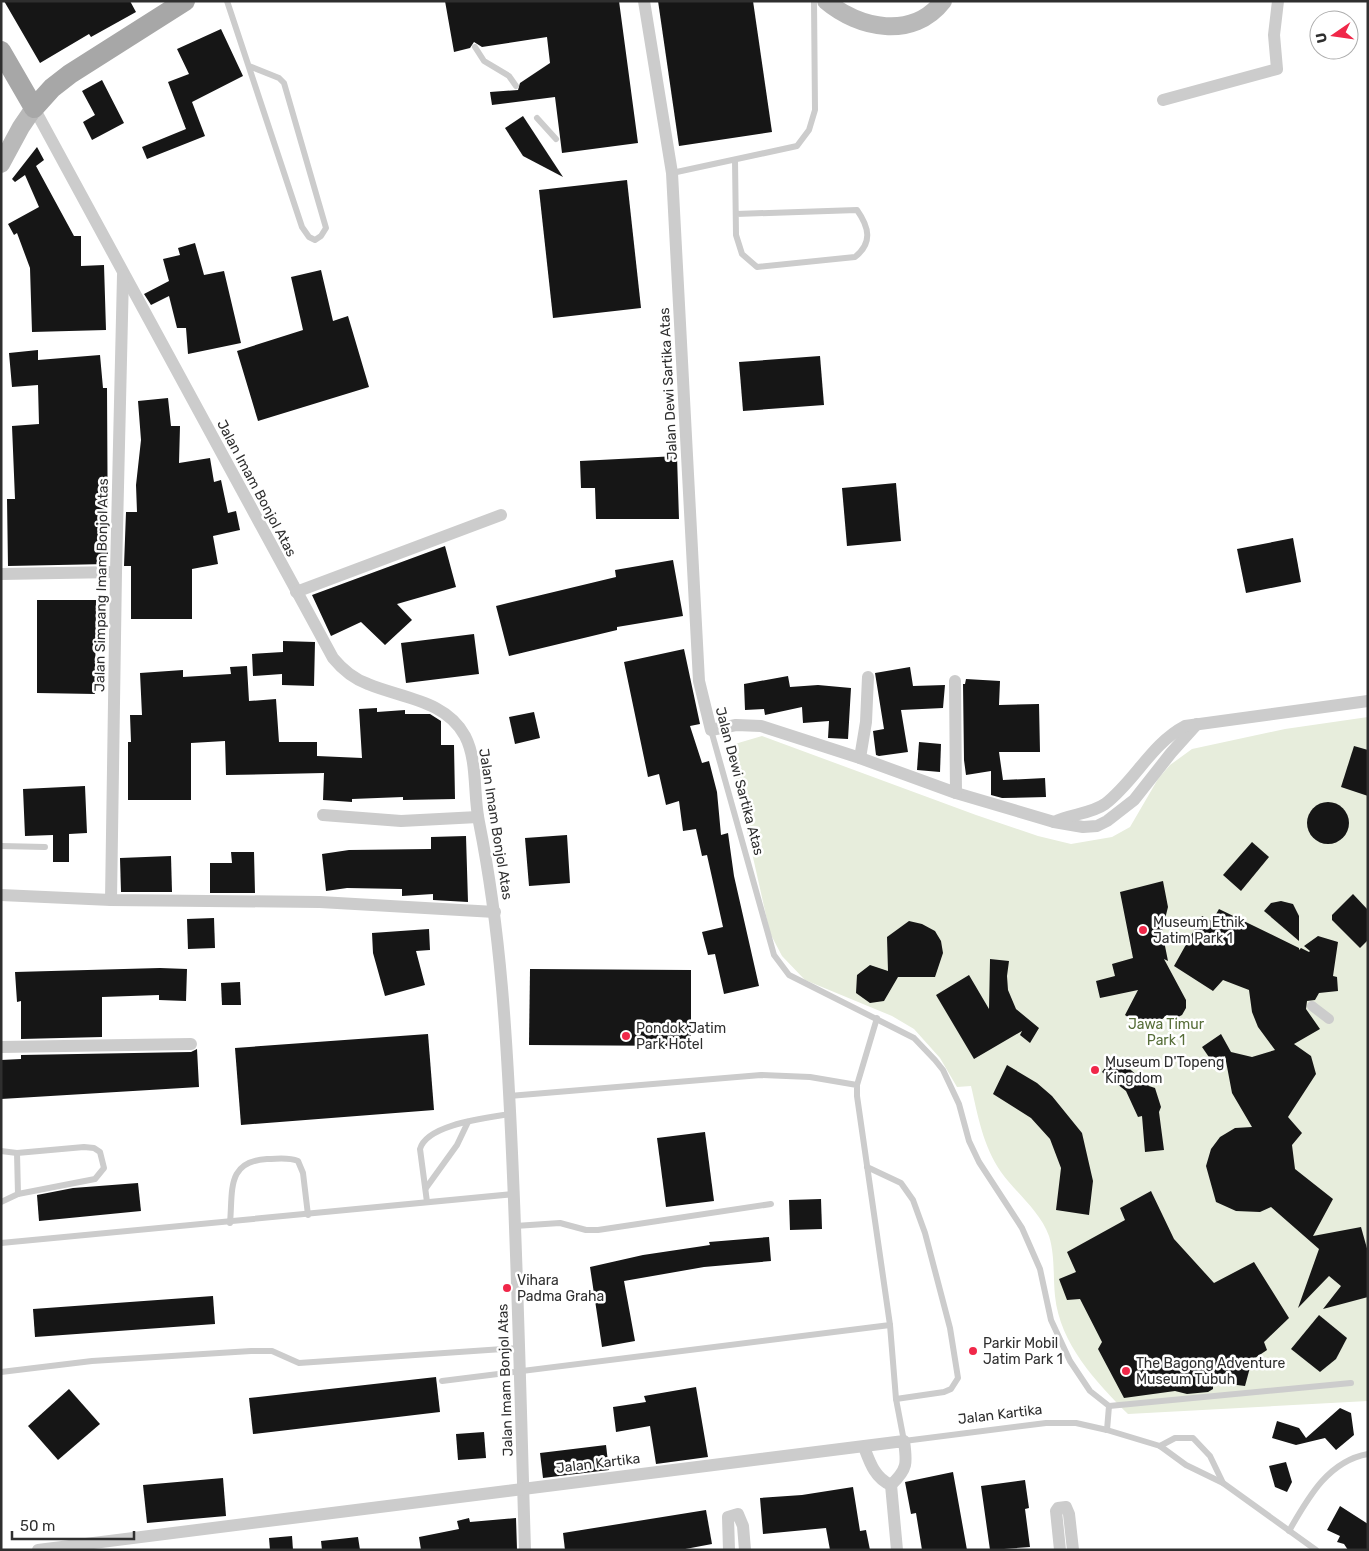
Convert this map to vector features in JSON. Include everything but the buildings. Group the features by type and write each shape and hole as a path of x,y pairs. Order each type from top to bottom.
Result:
{"main road":[{"path":"1,164 21,127 34,108 52,88 70,74 184,1"},
{"path":"826,1 849,18 877,26 895,26 924,18 936,10 943,1"},
{"path":"1,51 34,108"}],"street":[{"name":"Jalan Dewi Sartika Atas","path":"644,1 672,173 699,681 711,730"},
{"path":"1163,100 1277,69 1274,35 1278,1"},
{"name":"Jalan Imam Bonjol Atas","path":"34,108 124,270 333,658 341,668 367,684 423,701 449,717 464,735 472,757 478,817 496,912 509,1096 514,1194 525,1550"},
{"name":"Jalan Simpang Imam Bonjol Atas","path":"111,900 116,572 124,270"},
{"path":"296,592 501,515"},
{"path":"1,574 116,572"},
{"path":"860,758 866,722 868,677"},
{"path":"955,681 956,794"},
{"path":"1054,822 1104,805 1172,733 1185,726 1368,701"},
{"path":"711,730 736,725 761,726 860,758 956,794 1054,822 1083,827 1097,826 1108,821 1134,800 1171,752 1197,724"},
{"path":"323,815 401,821 478,817"},
{"path":"1,895 111,900 320,902 496,912"},
{"path":"1312,1006 1329,1019"},
{"path":"1,1047 191,1044"},
{"path":"891,1485 899,1478 907,1464 904,1441"},
{"name":"Jalan Kartika","path":"38,1550 904,1441"},
{"path":"864,1447 874,1471 880,1478 891,1485"},
{"path":"891,1485 897,1550"},
{"path":"1060,1550 1056,1511 1058,1508 1066,1507 1069,1514 1073,1550"},
{"path":"729,1550 728,1517 734,1514 738,1514 741,1519 745,1550"}],"lane":[{"path":"227,1 302,227 309,237 315,240 321,236 326,228 284,83 279,78 249,66"},
{"path":"672,173 797,146 809,130 815,110 814,1"},
{"path":"475,47 484,61 509,76 516,86"},
{"path":"537,118 556,140"},
{"path":"735,160 736,234 742,254 757,267 855,257 864,250 868,235 865,222 857,210 736,214"},
{"name":"Jalan Dewi Sartika Atas","path":"711,730 774,955 788,974 914,1038 943,1070 959,1104 969,1141 979,1162 1022,1228 1040,1269 1051,1320 1070,1361 1090,1391 1109,1406"},
{"path":"1,846 45,847"},
{"path":"877,1018 862,1066 857,1096 890,1325 896,1399 904,1441"},
{"path":"509,1096 761,1075 810,1077 858,1086"},
{"path":"427,1202 420,1149 422,1142 432,1133 468,1122 510,1114"},
{"path":"426,1188 457,1145 468,1122"},
{"path":"1,1151 17,1153 84,1147 94,1148 100,1152 104,1168 95,1179 18,1194 1,1202"},
{"path":"17,1153 18,1194"},
{"path":"230,1223 235,1174 240,1167 253,1160 290,1158 298,1161 304,1174 308,1215"},
{"path":"867,1167 901,1184 913,1200 925,1234 950,1328 958,1378 951,1389 944,1392 896,1399"},
{"path":"1,1244 514,1194"},
{"path":"515,1226 560,1223 586,1230 598,1230 771,1204"},
{"path":"442,1381 890,1325"},
{"path":"1,1372 92,1361 252,1351 272,1351 299,1363 519,1348"},
{"path":"1107,1430 1109,1406 1351,1383"},
{"name":"Jalan Kartika","path":"904,1441 1046,1422 1076,1422 1107,1430 1160,1446 1186,1465 1223,1483 1316,1550"},
{"name":"Jalan Kartika","path":"1160,1446 1175,1438 1193,1438 1210,1456 1223,1483"},
{"path":"1289,1530 1310,1494 1335,1468 1353,1456 1368,1454"}],"green space":[{"name":"Jawa Timur Park 1","path":"1368,717 1368,1401 1128,1414 1081,1361 1064,1330 1058,1314 1055,1296 1053,1258 1049,1236 1040,1218 1007,1180 995,1162 982,1130 971,1086 957,1087 940,1058 914,1029 892,1016 805,980 782,956 770,933 728,746 762,736 976,815 1038,836 1071,844 1112,837 1130,827 1158,779 1170,765 1192,749 1285,729"}],"place":[{"name":"Museum Etnik Jatim Park 1","path":"1143,930"},
{"name":"Pondok Jatim Park Hotel","path":"626,1036"},
{"name":"Museum D'Topeng Kingdom","path":"1095,1070"},
{"name":"Vihara Padma Graha","path":"507,1288"},
{"name":"Parkir Mobil Jatim Park 1","path":"973,1351"},
{"name":"The Bagong Adventure Museum Tubuh","path":"1126,1371"}]}
